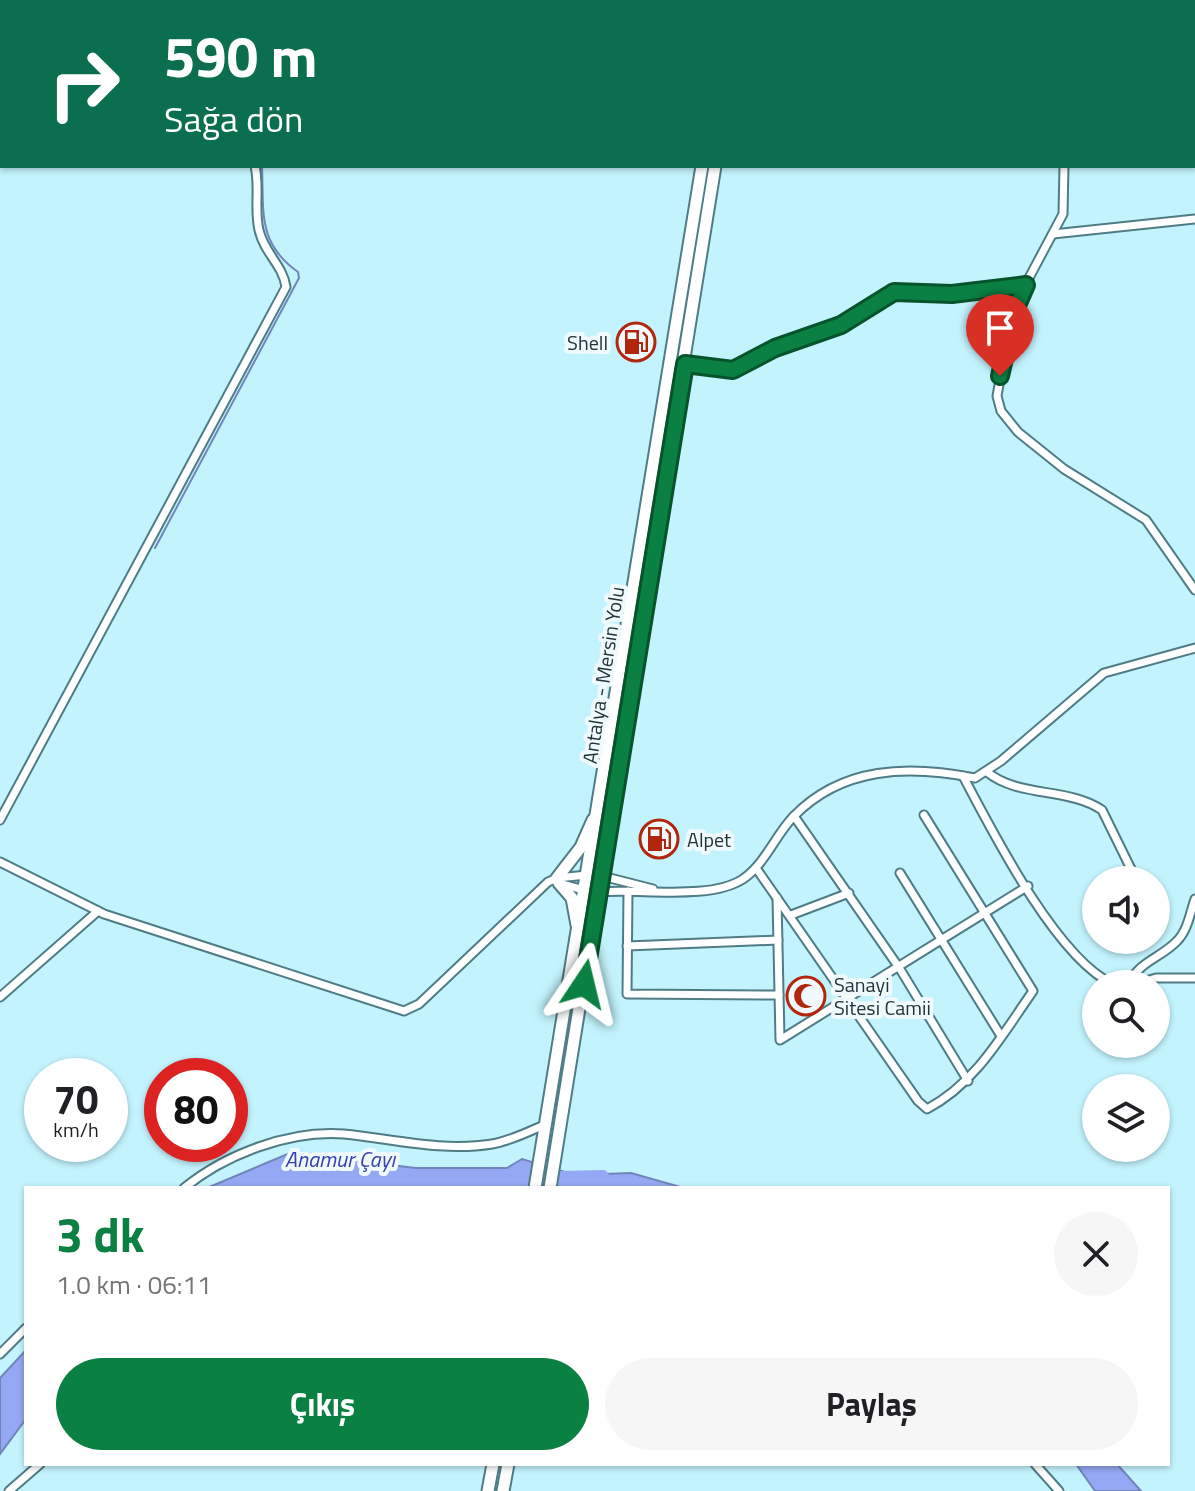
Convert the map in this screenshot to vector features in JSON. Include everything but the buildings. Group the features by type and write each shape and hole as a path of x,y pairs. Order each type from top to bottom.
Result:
{"highway":[{"name":"Antalya - Mersin Yolu","path":"535,1186 601,801 702,168"},
{"name":"Antalya - Mersin Yolu","path":"550,1186 715,168"},
{"path":"578,931 572,898 554,881 581,847 601,801"},
{"path":"588,875 602,876"},
{"path":"585,890 599,892"},
{"path":"488,1491 493,1466"},
{"path":"503,1491 508,1466"}],"street":[{"path":"0,820 286,287 285,274 266,252 258,230 255,168"},
{"path":"1064,168 1063,214 1015,310 997,396 1001,411 1018,432 1064,469 1146,520 1195,590"},
{"path":"1053,234 1195,219"},
{"path":"685,364 733,370 775,348 841,325 894,292 952,294 1026,285"},
{"path":"599,892 722,888 756,868 794,816 815,797 844,781 874,773 922,769 975,778 987,772 1104,673 1195,648"},
{"path":"987,772 999,782 1080,800 1102,810 1130,866"},
{"path":"963,776 987,823 1063,942 1093,970"},
{"path":"756,868 918,1101 927,1109 951,1096 968,1081 1033,991 924,815"},
{"path":"794,816 900,969 968,1081"},
{"path":"0,862 98,911 404,1011 419,1004 554,881 588,875"},
{"path":"900,873 1001,1036"},
{"path":"602,876 660,890"},
{"path":"554,881 585,890"},
{"path":"777,897 780,1040 900,969 1028,886"},
{"path":"628,891 627,994 779,995"},
{"path":"791,915 849,893"},
{"path":"1136,970 1176,942 1185,929 1195,899"},
{"path":"0,997 98,911"},
{"path":"627,946 778,940"},
{"path":"1170,978 1195,978"},
{"path":"187,1186 249,1150 295,1138 341,1134 440,1146 492,1144 543,1130"},
{"path":"0,1354 24,1330"},
{"path":"9,1491 38,1466"},
{"path":"1037,1466 1059,1491"}],"water":[{"path":"290,1153 416,1168 507,1168 522,1159 575,1175 631,1173 677,1186 212,1186"},
{"path":"24,1352 24,1422 0,1454 0,1378"},
{"path":"1077,1466 1119,1466 1141,1491 1095,1491"}],"waterway":[{"path":"155,548 299,278 298,272 275,250 269,238 263,212 262,168"},
{"name":"Anamur Çayı","path":"561,1177 603,1176"}],"place":[{"name":"Shell","path":"636,342"},
{"name":"Alpet","path":"659,839"},
{"name":"Sanayi Sitesi Camii","path":"806,996"}],"route":[{"path":"584,984 685,364 733,370 745,366 775,348 841,325 864,307 894,292 952,294 1026,285 1015,310 1000,376"}]}
